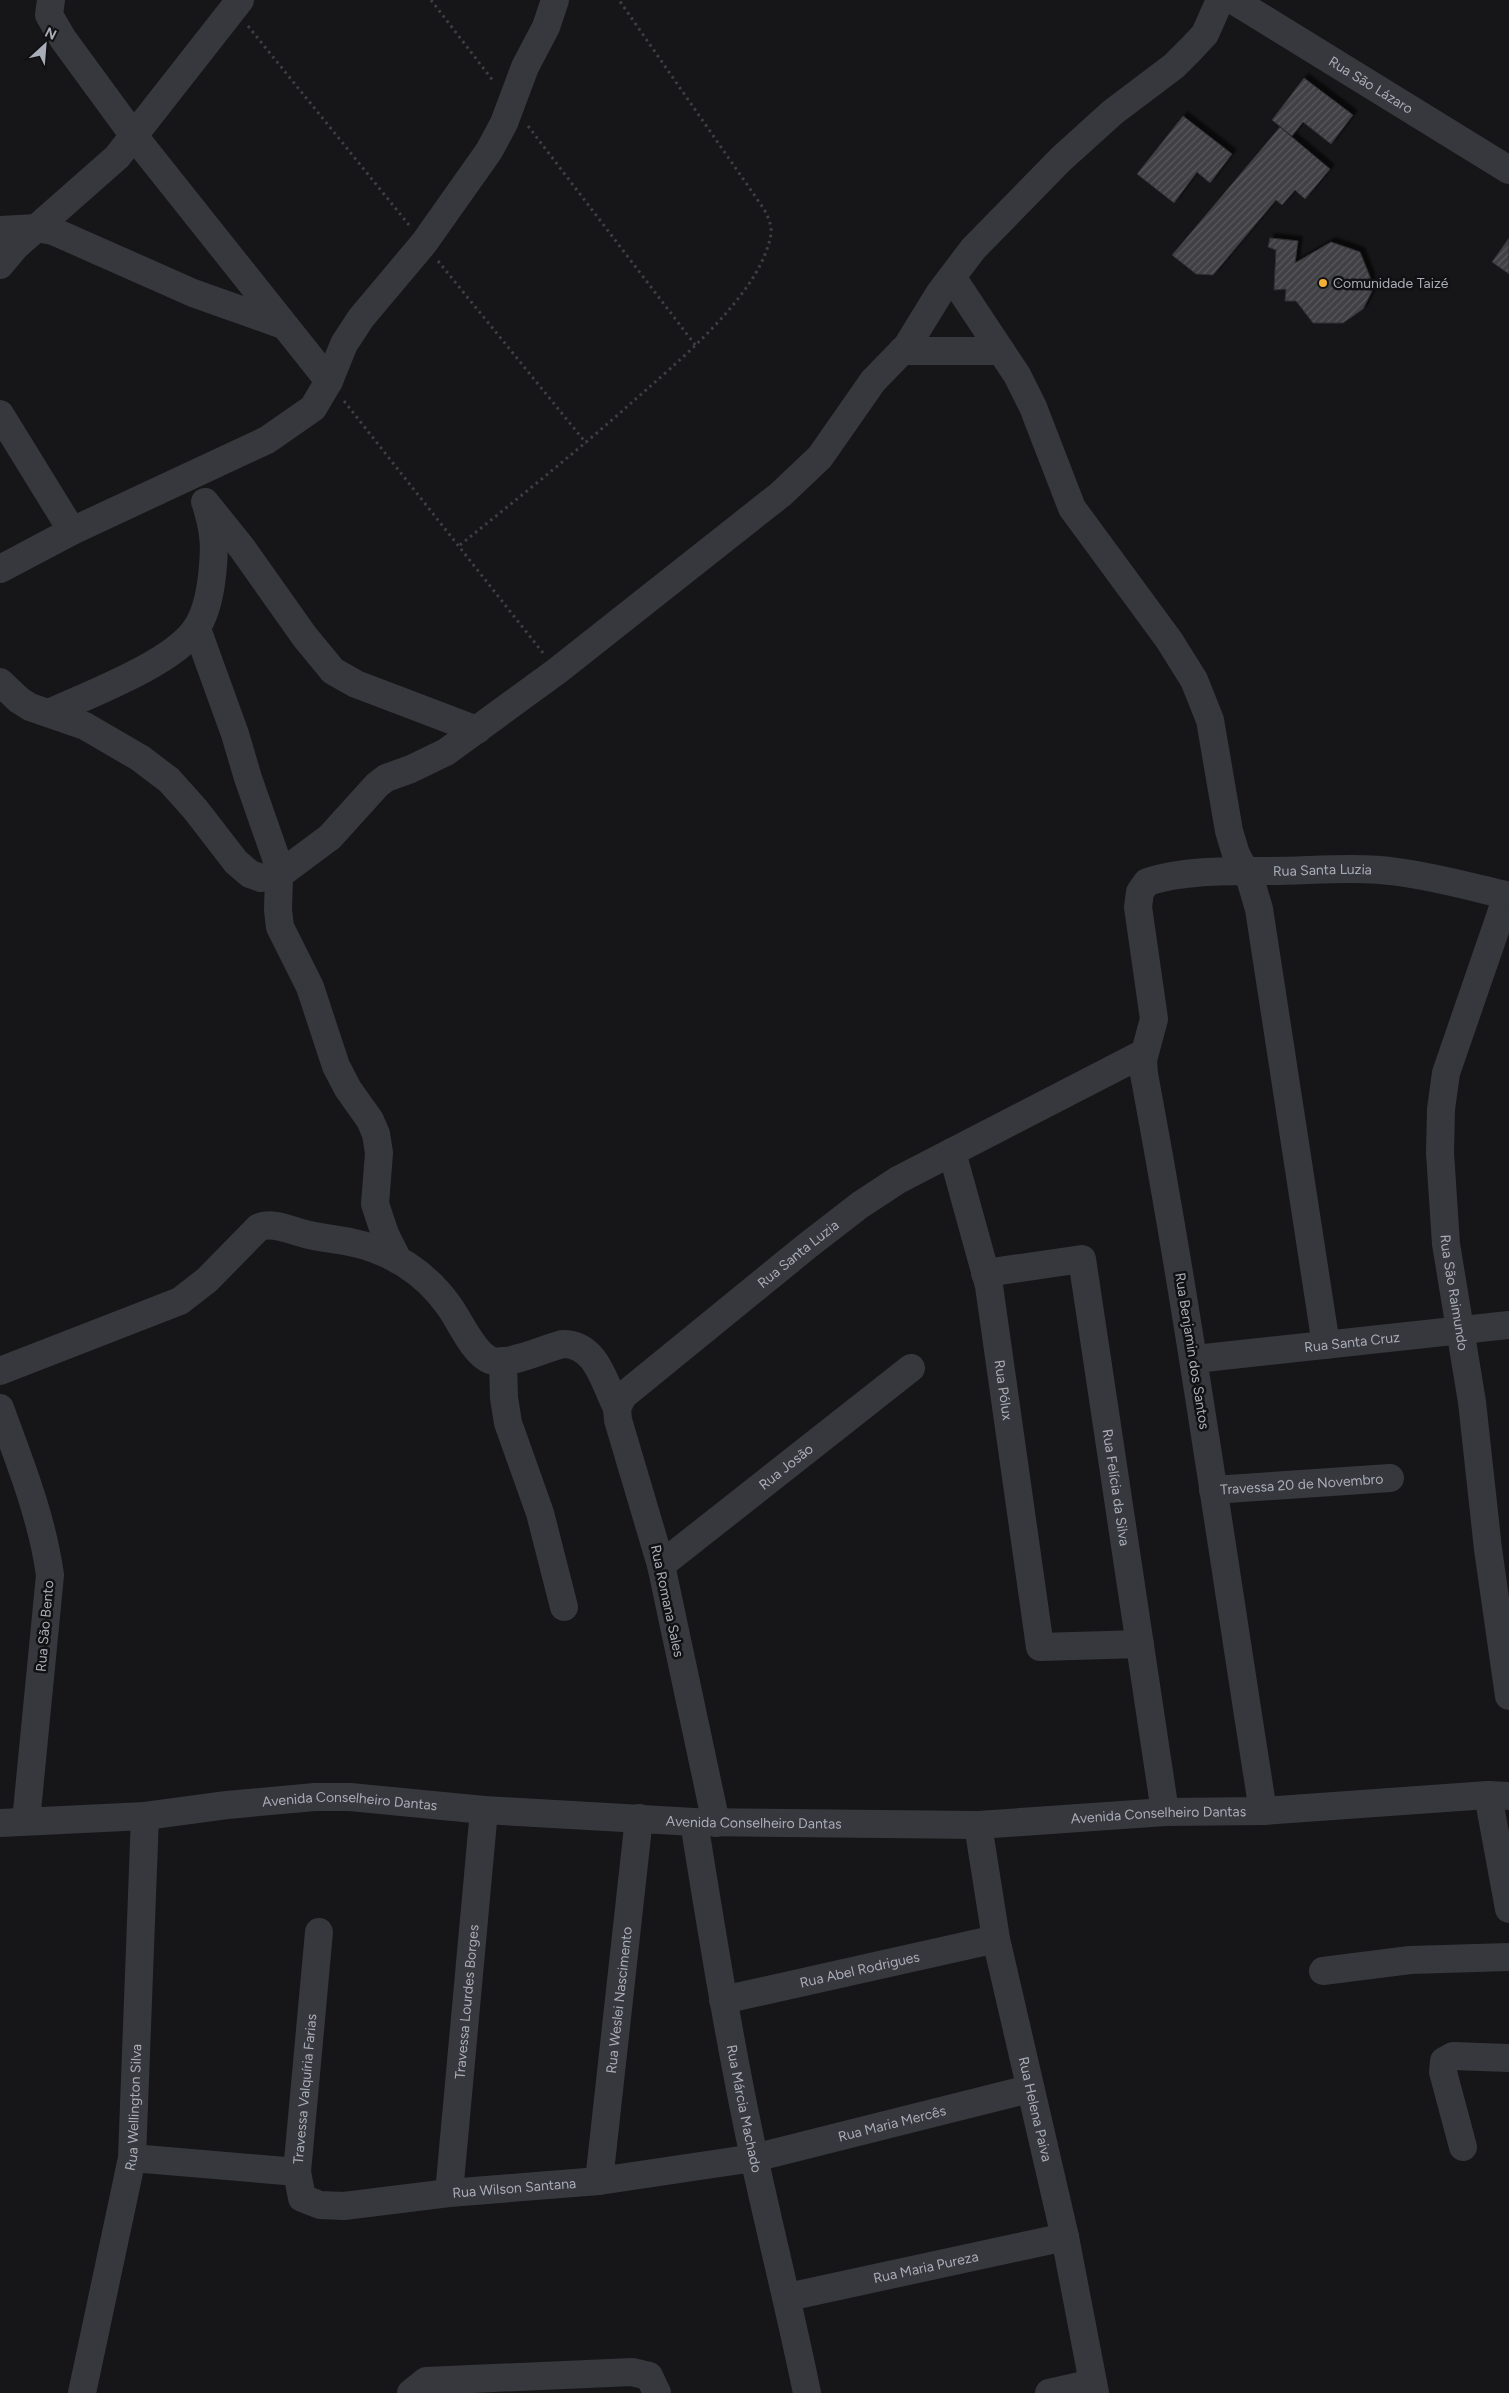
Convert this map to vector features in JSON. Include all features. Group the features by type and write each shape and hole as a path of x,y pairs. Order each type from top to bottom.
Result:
{"street":[{"path":"0,265 16,246 101,172 134,136 240,0"},
{"path":"0,570 72,531 274,435 313,408 329,381 344,344 361,318 424,243 490,151 504,123 510,103 552,9 576,0"},
{"path":"0,682 19,700 85,726 140,758 169,780 195,809 236,862 250,874 261,878 279,875 330,837 377,785 386,778 412,769 446,752 557,671 781,494 820,457 873,381 902,351 973,249 1061,159 1113,112 1174,66 1191,49 1204,34 1220,0"},
{"name":"Rua São Lázaro","path":"1234,0 1509,170"},
{"path":"46,3 52,21 63,40 134,136 329,381"},
{"path":"0,230 37,228 71,238 193,293 283,325"},
{"path":"952,277 1001,351 1033,407 1072,508 1169,640 1194,680 1210,720 1229,831 1236,854 1251,882 1258,909 1326,1345"},
{"path":"902,351 1001,351"},
{"path":"0,414 72,531"},
{"path":"49,713 169,654 187,640 197,628 206,608 211,590 215,554 214,530 205,502 191,475"},
{"path":"205,502 242,548 305,637 333,671 356,684 476,730"},
{"path":"197,628 271,842 279,875 278,910 280,928 310,986 336,1066 348,1089 370,1120 376,1134 379,1154 375,1204 385,1234 398,1260"},
{"name":"Rua Santa Luzia","path":"1140,892 1147,882 1156,879 1245,871 1396,871 1449,881 1508,896"},
{"name":"Rua Benjamin dos Santos","path":"1140,892 1138,908 1154,1019 1144,1053 1144,1074 1195,1359 1213,1490 1263,1811"},
{"name":"Rua São Raimundo","path":"1508,896 1446,1073 1441,1109 1440,1153 1446,1244 1498,1547 1509,1696"},
{"name":"Rua Santa Luzia","path":"617,1408 623,1396 634,1386 860,1205 898,1180 1144,1053"},
{"name":"Rua Pólux","path":"963,1146 985,1273 989,1286 1040,1647 1140,1644"},
{"path":"0,1371 180,1301 207,1280 263,1225 352,1242 398,1260 429,1281 449,1306 481,1353 489,1360 503,1361 503,1391 508,1423 540,1513 564,1607"},
{"name":"Rua Felícia da Silva","path":"985,1273 1082,1259 1164,1812"},
{"name":"Rua Santa Cruz","path":"1195,1359 1509,1325"},
{"name":"Rua Romana Sales","path":"503,1361 557,1345 572,1344 585,1349 595,1360 617,1408 618,1420 661,1565 705,1822"},
{"name":"Rua Josão","path":"661,1565 910,1368"},
{"name":"Rua São Bento","path":"0,1408 35,1507 50,1575 13,1822"},
{"name":"Travessa 20 de Novembro","path":"1213,1490 1390,1478"},
{"path":"1499,1796 1509,1909"},
{"name":"Avenida Conselheiro Dantas","path":"13,1822 145,1816 227,1805 315,1797 350,1797 484,1810 705,1822 978,1825 1164,1812 1263,1811 1499,1796"},
{"name":"Travessa Lourdes Borges","path":"449,2193 484,1810"},
{"name":"Rua Wellington Silva","path":"82,2393 132,2158 145,1816"},
{"name":"Rua Weslei Nascimento","path":"599,2181 639,1818"},
{"name":"Rua Márcia Machado","path":"705,1822 723,2000 754,2158 788,2296 807,2393"},
{"name":"Rua Helena Paiva","path":"978,1825 996,1939 1064,2237 1094,2388"},
{"name":"Travessa Valquíria Farias","path":"132,2158 297,2172 319,1932"},
{"name":"Rua Abel Rodrigues","path":"723,2000 996,1939"},
{"path":"1323,1972 1410,1960 1509,1957"},
{"path":"1463,2147 1443,2072 1444,2062 1452,2056 1509,2058"},
{"name":"Rua Maria Mercês","path":"754,2158 1029,2089"},
{"name":"Rua Wilson Santana","path":"297,2172 302,2198 320,2205 344,2206 449,2193 599,2181 754,2158"},
{"name":"Rua Maria Pureza","path":"788,2296 1064,2237"},
{"path":"411,2393 426,2381 632,2372 650,2376 657,2393"},
{"path":"1049,2393 1094,2388"}],"path":[{"path":"431,0 696,346"},
{"path":"460,545 586,443 696,346 748,285 767,249 771,233 770,224 764,209 619,0"},
{"path":"329,381 460,545 557,671"}],"building":[{"path":"1304,78 1353,115 1331,144 1303,122 1292,136 1272,120"},
{"path":"1183,116 1232,154 1210,183 1197,172 1174,203 1137,174"},
{"path":"1280,127 1330,169 1305,199 1295,190 1282,205 1276,200 1213,275 1196,274 1172,255"},
{"name":"Comunidade Taizé","path":"1270,238 1298,241 1295,263 1331,242 1360,252 1370,277 1372,291 1363,309 1343,323 1313,323 1296,301 1285,301 1286,289 1274,290 1276,250 1268,247"},
{"path":"1509,238 1509,274 1492,262"}],"place":[{"name":"Comunidade Taizé","path":"1323,283"}]}
